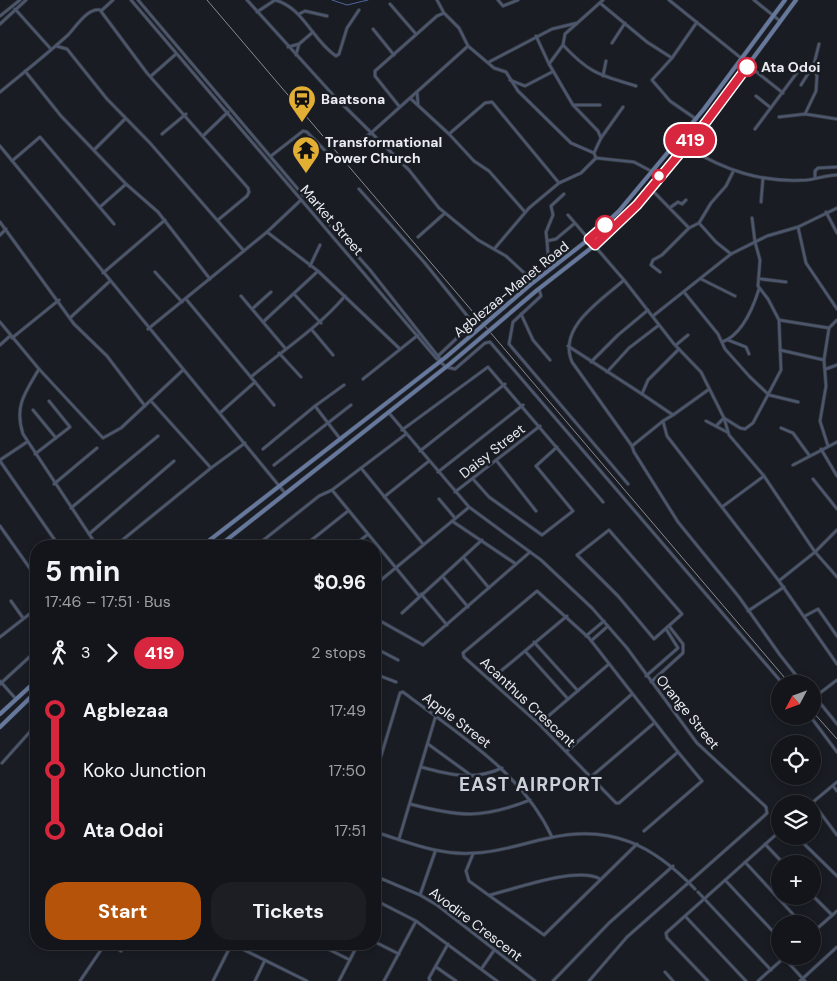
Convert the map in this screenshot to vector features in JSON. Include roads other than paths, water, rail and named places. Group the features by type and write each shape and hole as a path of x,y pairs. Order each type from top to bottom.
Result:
{"main road":[{"name":"Agblezaa-Manet Road","path":"210,540 446,357 532,283 589,239 619,211 696,119 743,59 785,0"},
{"path":"650,187 748,66 782,22 796,0"},
{"name":"Agblezaa-Manet Road","path":"227,540 389,414 537,290 595,245 631,212 650,187"},
{"path":"0,714 30,686"},
{"path":"0,727 29,698"}],"street":[{"path":"0,15 20,0"},
{"path":"0,24 26,0"},
{"path":"101,11 113,0"},
{"name":"Market Street","path":"131,0 446,367"},
{"name":"Market Street","path":"138,0 270,156 370,270 439,355 441,361"},
{"path":"247,0 288,47 409,170 445,213 478,240 495,248 532,283"},
{"path":"256,12 275,0 299,14 333,55 337,56 348,26 359,10"},
{"path":"436,0 444,13 459,28 468,46 494,68 506,72 518,91 571,143 594,153 596,158"},
{"path":"498,0 503,6 518,0"},
{"path":"549,64 563,45 565,34 603,0"},
{"path":"669,0 743,59"},
{"path":"754,0 782,22"},
{"path":"600,3 672,58"},
{"path":"390,4 416,34"},
{"path":"15,9 50,48"},
{"path":"0,92 44,56 50,48 94,10 101,11 151,76 204,135 249,192 218,220"},
{"path":"299,14 305,11 327,16"},
{"path":"399,106 374,74 416,34 444,13"},
{"path":"489,62 536,36 552,29 578,22"},
{"path":"696,119 670,101 652,82 672,58 697,22"},
{"path":"612,43 625,23"},
{"path":"373,29 394,55"},
{"path":"288,47 299,44 313,32"},
{"path":"536,36 552,72 573,105 598,131 601,138"},
{"path":"296,55 299,44"},
{"path":"801,85 812,68 819,44"},
{"path":"563,45 585,67 603,76 636,86"},
{"path":"54,46 67,49 125,119 218,220 244,252"},
{"path":"351,146 371,133 468,46"},
{"path":"151,76 177,54"},
{"path":"603,76 606,62"},
{"path":"748,66 783,93"},
{"path":"755,129 799,70 812,68"},
{"path":"805,114 817,82 817,76 812,68"},
{"path":"25,71 61,116 126,184 165,220 210,279"},
{"path":"510,80 525,86 552,72"},
{"path":"417,92 418,106"},
{"path":"756,96 771,108"},
{"path":"410,98 449,134 474,161 494,176 525,212"},
{"path":"449,134 485,104 492,102 560,183"},
{"path":"573,105 600,105"},
{"path":"594,153 601,138 623,107"},
{"path":"204,135 228,112"},
{"path":"162,134 186,114"},
{"path":"779,117 805,114 837,120"},
{"path":"95,150 125,119"},
{"path":"270,156 303,131 307,132 337,164"},
{"path":"12,161 40,137 114,224"},
{"path":"0,146 148,329 221,412 286,494"},
{"path":"685,146 733,172 763,178 808,180 837,175"},
{"path":"596,158 634,162 651,171"},
{"path":"495,248 525,212 560,183 581,173 596,158"},
{"path":"815,178 815,171 818,168 837,167"},
{"path":"660,272 651,265 653,260 665,252 689,228 699,223 709,206 726,186 733,172"},
{"path":"761,202 763,178"},
{"path":"100,207 126,184"},
{"path":"650,187 689,228"},
{"path":"358,188 424,262 473,324 439,355"},
{"path":"558,264 548,254 546,232 553,215 551,206 564,194"},
{"path":"148,329 244,252 301,200"},
{"path":"671,207 678,202 682,204 686,200"},
{"path":"653,316 731,254 755,242 798,227 837,208"},
{"path":"826,212 837,233"},
{"path":"418,237 445,213"},
{"path":"568,215 700,372 724,418 728,432 764,476 815,552 837,578"},
{"path":"722,342 728,340 747,317 759,289 760,260 755,242 752,218"},
{"path":"103,273 165,220"},
{"path":"0,222 59,300 70,318 107,356 145,406"},
{"path":"547,242 556,239 575,223"},
{"path":"699,223 716,242 731,254"},
{"path":"798,227 806,263 837,309"},
{"path":"0,235 6,230"},
{"path":"267,232 318,271 400,349"},
{"path":"310,266 320,245"},
{"path":"263,322 318,271"},
{"path":"154,272 182,302"},
{"path":"701,279 735,296"},
{"path":"760,279 786,282"},
{"path":"624,280 578,322 568,346 572,362 632,446 636,457 678,522 739,597 797,675"},
{"path":"70,318 110,282"},
{"path":"724,418 745,429 754,423 781,370 778,320 768,299 759,289"},
{"path":"537,290 540,296 513,322 508,342 511,349 628,484"},
{"path":"252,309 271,292"},
{"path":"684,292 718,334 725,349 769,394 798,402"},
{"path":"294,294 321,323"},
{"path":"240,296 285,348"},
{"path":"250,377 285,348 321,323 345,296"},
{"path":"186,299 274,405"},
{"path":"0,344 59,300"},
{"path":"591,362 618,335 648,310"},
{"path":"521,314 533,340 550,360"},
{"path":"778,320 829,328"},
{"path":"828,446 820,421 826,386 824,360 829,328 837,320"},
{"path":"0,322 39,369 102,438 120,428 183,370"},
{"path":"607,373 629,348 659,325"},
{"path":"312,330 333,355"},
{"path":"363,379 418,335"},
{"path":"676,345 688,335"},
{"path":"728,340 746,347 749,354"},
{"path":"446,367 455,369 485,343 490,342 775,675"},
{"path":"568,346 673,415"},
{"path":"642,394 648,380 678,348"},
{"path":"780,350 824,360"},
{"path":"279,353 301,377"},
{"path":"826,369 837,365"},
{"path":"402,430 486,366 505,384 603,502"},
{"path":"39,369 24,396 19,411 20,424 27,442 93,540"},
{"path":"221,412 255,382"},
{"path":"420,451 505,384"},
{"path":"262,449 344,385"},
{"path":"632,446 663,421 708,390"},
{"path":"35,454 70,426 49,401"},
{"path":"151,401 211,468"},
{"path":"274,465 351,405"},
{"path":"315,406 341,440"},
{"path":"438,472 523,406"},
{"path":"33,410 56,438"},
{"name":"Orange Street","path":"389,414 469,507 530,552 569,585 604,621 697,742 763,804 767,810 764,816 627,937 589,981"},
{"path":"716,426 724,418"},
{"path":"663,421 666,436 779,580 837,664"},
{"path":"706,421 728,432"},
{"name":"Daisy Street","path":"455,492 540,426"},
{"path":"781,428 793,433 809,455"},
{"path":"264,540 319,496 332,490 406,434"},
{"path":"71,508 158,436"},
{"path":"27,442 0,461 54,540"},
{"path":"793,465 837,442"},
{"path":"122,540 245,443"},
{"path":"54,484 97,448"},
{"path":"472,479 489,497 542,535 573,511 536,466 557,448"},
{"path":"821,450 837,476"},
{"path":"496,460 536,511"},
{"path":"89,534 174,461"},
{"path":"384,497 429,461"},
{"path":"360,468 423,544"},
{"path":"722,507 764,476"},
{"path":"813,479 837,509"},
{"path":"332,490 372,540"},
{"path":"439,499 455,518"},
{"path":"381,580 469,507"},
{"path":"312,540 348,511"},
{"path":"452,521 516,564"},
{"path":"0,526 30,568"},
{"path":"610,529 681,612 681,616 669,626 656,638 652,638 618,596 578,557 578,554 610,529"},
{"path":"779,580 815,552 837,530"},
{"path":"361,540 368,535"},
{"path":"402,613 420,594 464,558 482,540"},
{"path":"381,550 447,625"},
{"path":"381,621 423,645 530,552"},
{"path":"464,558 489,588"},
{"path":"443,576 468,607"},
{"path":"748,611 784,587"},
{"name":"Acanthus Crescent","path":"644,831 702,781 678,752 653,724 591,641 567,616 537,590 463,653 464,657 539,724 618,803 678,752"},
{"path":"11,601 23,618"},
{"path":"805,616 818,609 837,636"},
{"path":"0,637 30,613"},
{"path":"490,680 567,616"},
{"path":"586,636 604,621"},
{"path":"591,641 608,626"},
{"path":"651,682 683,652 683,644 669,626"},
{"path":"646,676 678,648 666,629"},
{"path":"534,642 578,691"},
{"path":"381,651 398,660"},
{"path":"525,651 568,700"},
{"path":"832,656 837,655"},
{"path":"16,699 0,683 30,656"},
{"path":"539,724 609,664"},
{"path":"381,676 396,682"},
{"path":"821,692 837,680"},
{"name":"Apple Street","path":"381,756 400,693 403,692 436,715 502,768 543,816 552,837"},
{"path":"567,752 632,694"},
{"path":"821,703 837,724"},
{"path":"399,839 436,715"},
{"path":"592,777 653,724"},
{"path":"817,725 837,752"},
{"path":"2,764 30,732"},
{"path":"428,744 473,776"},
{"path":"421,767 455,776 489,774 502,768"},
{"path":"821,796 837,782"},
{"path":"833,786 837,791"},
{"path":"410,804 465,816 487,814 530,800"},
{"path":"821,815 837,835"},
{"path":"381,834 434,852 473,854 511,849 552,837 588,834 604,835 637,844 658,855 673,866 695,889"},
{"path":"708,981 666,933 771,839"},
{"path":"473,854 466,875 469,881 544,935 637,844"},
{"path":"765,844 775,855"},
{"path":"805,845 837,876"},
{"path":"420,895 434,852"},
{"path":"745,862 794,915"},
{"path":"553,981 609,923 673,866"},
{"path":"490,896 556,878 581,875 600,879"},
{"name":"Avodire Crescent","path":"381,879 420,895 495,948 535,981"},
{"path":"725,880 771,929"},
{"path":"698,892 771,970"},
{"path":"381,903 416,921 482,968 497,981"},
{"path":"821,904 832,915"},
{"path":"821,925 837,911"},
{"path":"685,916 746,981"},
{"path":"384,981 416,921"},
{"path":"430,981 429,978 448,944"},
{"path":"381,945 399,954"},
{"path":"791,965 802,980 837,947"},
{"path":"482,968 495,948"},
{"path":"80,981 101,950"},
{"path":"213,981 229,950"},
{"path":"244,950 307,981"},
{"path":"330,950 350,960"},
{"path":"339,981 355,950"},
{"path":"255,981 265,960"},
{"path":"758,981 776,965"},
{"path":"436,967 456,981"},
{"path":"665,972 673,981"},
{"path":"296,981 298,976"}],"waterway":[{"path":"332,0 347,5 368,0"}],"railway":[{"path":"207,0 782,675"},
{"path":"821,721 837,739"}],"place":[{"name":"Ata Odoi","path":"747,67"},
{"name":"Baatsona","path":"302,123"},
{"name":"Transformational Power Church","path":"306,174"}],"district":[{"name":"EAST AIRPORT","path":"531,784"}]}
